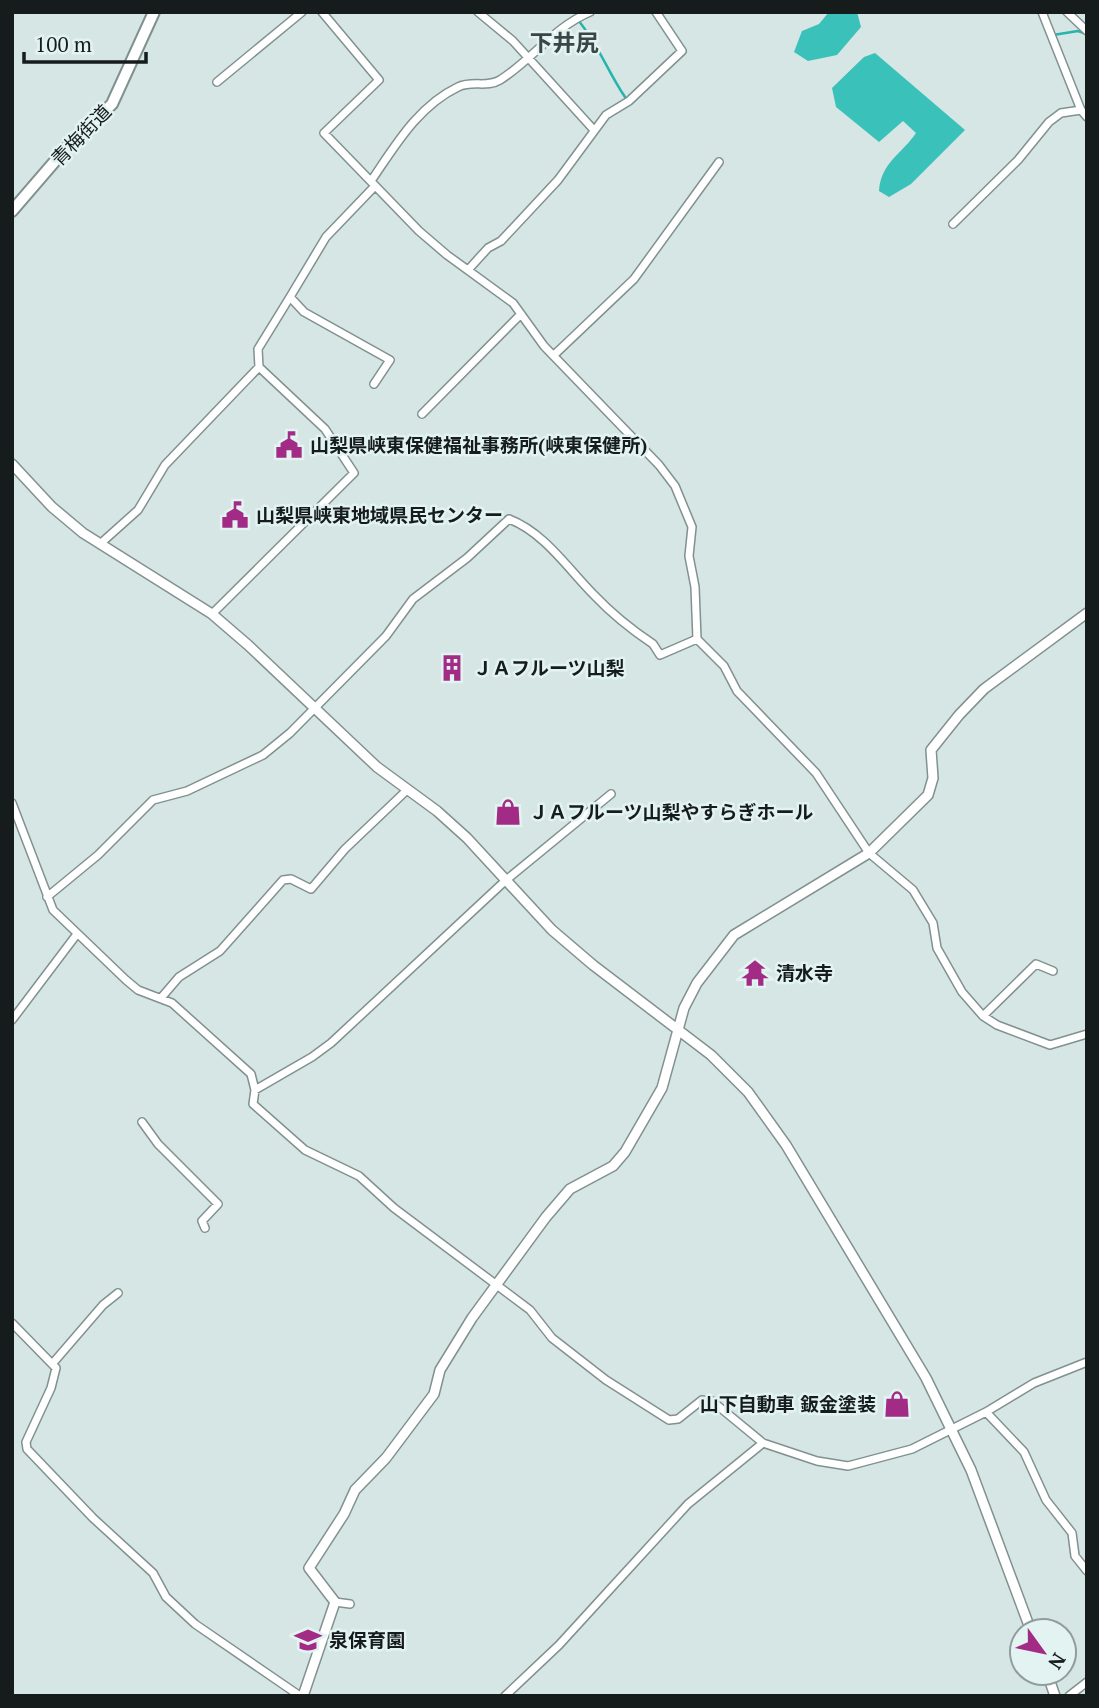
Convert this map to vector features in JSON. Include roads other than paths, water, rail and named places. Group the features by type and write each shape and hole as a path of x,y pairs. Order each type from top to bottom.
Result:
{"main road":[{"name":"青梅街道","path":"12,211 68,146 112,104 154,12"}],"street":[{"path":"217,82 302,12"},
{"path":"322,12 379,79 324,133 437,247 513,303 554,355 659,465 675,486 692,527 689,556 695,587 697,639 724,666 737,691 816,773 869,853 913,890 933,923 937,947 962,992 983,1016 997,1025 1050,1045 1087,1034"},
{"path":"478,12 513,41 552,80 593,129"},
{"path":"212,614 354,473 325,429 259,367 258,349 326,237 373,184 425,109 469,83 498,81 556,32 590,12"},
{"path":"468,270 488,248 501,241 558,180 593,129 682,51 656,12"},
{"path":"1042,12 1081,110 1087,117"},
{"path":"1067,12 1087,31"},
{"path":"953,225 1018,160 1049,122 1061,113 1081,110"},
{"path":"554,355 634,279 719,162"},
{"path":"290,297 303,312 390,360 374,384"},
{"path":"422,414 521,314"},
{"path":"100,544 138,510 165,465 259,367"},
{"path":"12,464 52,507 100,544 212,614 407,790 467,838 534,912 593,965 721,1063 748,1092 786,1144 926,1378 971,1470 1026,1617"},
{"path":"47,897 98,855 153,800 187,791 248,765 290,733 386,636 414,599 467,558 509,519 520,523 565,561 592,594 653,644 660,654 697,639"},
{"path":"350,1604 335,1602 309,1568 344,1514 355,1490 386,1458 434,1394 440,1370 495,1286 561,1199 570,1189 618,1162 625,1152 662,1088 677,1029 697,983 734,935 869,853 928,795 933,778 931,750 959,715 984,689 1087,613"},
{"path":"161,998 179,977 220,951 283,880 291,879 311,889 345,849 407,790"},
{"path":"255,1090 331,1043 445,940 505,881 611,794"},
{"path":"12,803 53,909 138,990 161,998 187,1014 251,1074 255,1090 253,1104 299,1146 359,1176 394,1208 530,1310 552,1338 606,1380 669,1420 678,1419 702,1400 712,1401 763,1443 804,1457 848,1466 912,1449 951,1427 986,1412 1034,1383 1087,1362"},
{"path":"12,1020 77,934"},
{"path":"983,1016 1036,964 1053,971"},
{"path":"142,1122 158,1144 218,1204 202,1221 205,1228"},
{"path":"53,1363 103,1305 118,1293"},
{"path":"12,1323 53,1363 55,1376 34,1420 26,1441 27,1449 93,1518 153,1573 166,1597 195,1624 302,1696 335,1602"},
{"path":"986,1412 1024,1452 1046,1500 1072,1533 1075,1556 1087,1571"},
{"path":"505,1696 558,1645 688,1504 763,1443"},
{"path":"1069,1696 1087,1682"}],"waterway":[{"path":"578,20 625,97"},
{"path":"1053,35 1078,31 1087,34"}],"place":[{"name":"山梨県峡東保健福祉事務所(峡東保健所)","path":"289,445"},
{"name":"山梨県峡東地域県民センター","path":"235,515"},
{"name":"ＪＡフルーツ山梨","path":"452,668"},
{"name":"ＪＡフルーツ山梨やすらぎホール","path":"508,812"},
{"name":"清水寺","path":"755,973"},
{"name":"山下自動車 鈑金塗装","path":"897,1404"},
{"name":"泉保育園","path":"308,1640"}],"district":[{"name":"下井尻","path":"564,43"}]}
